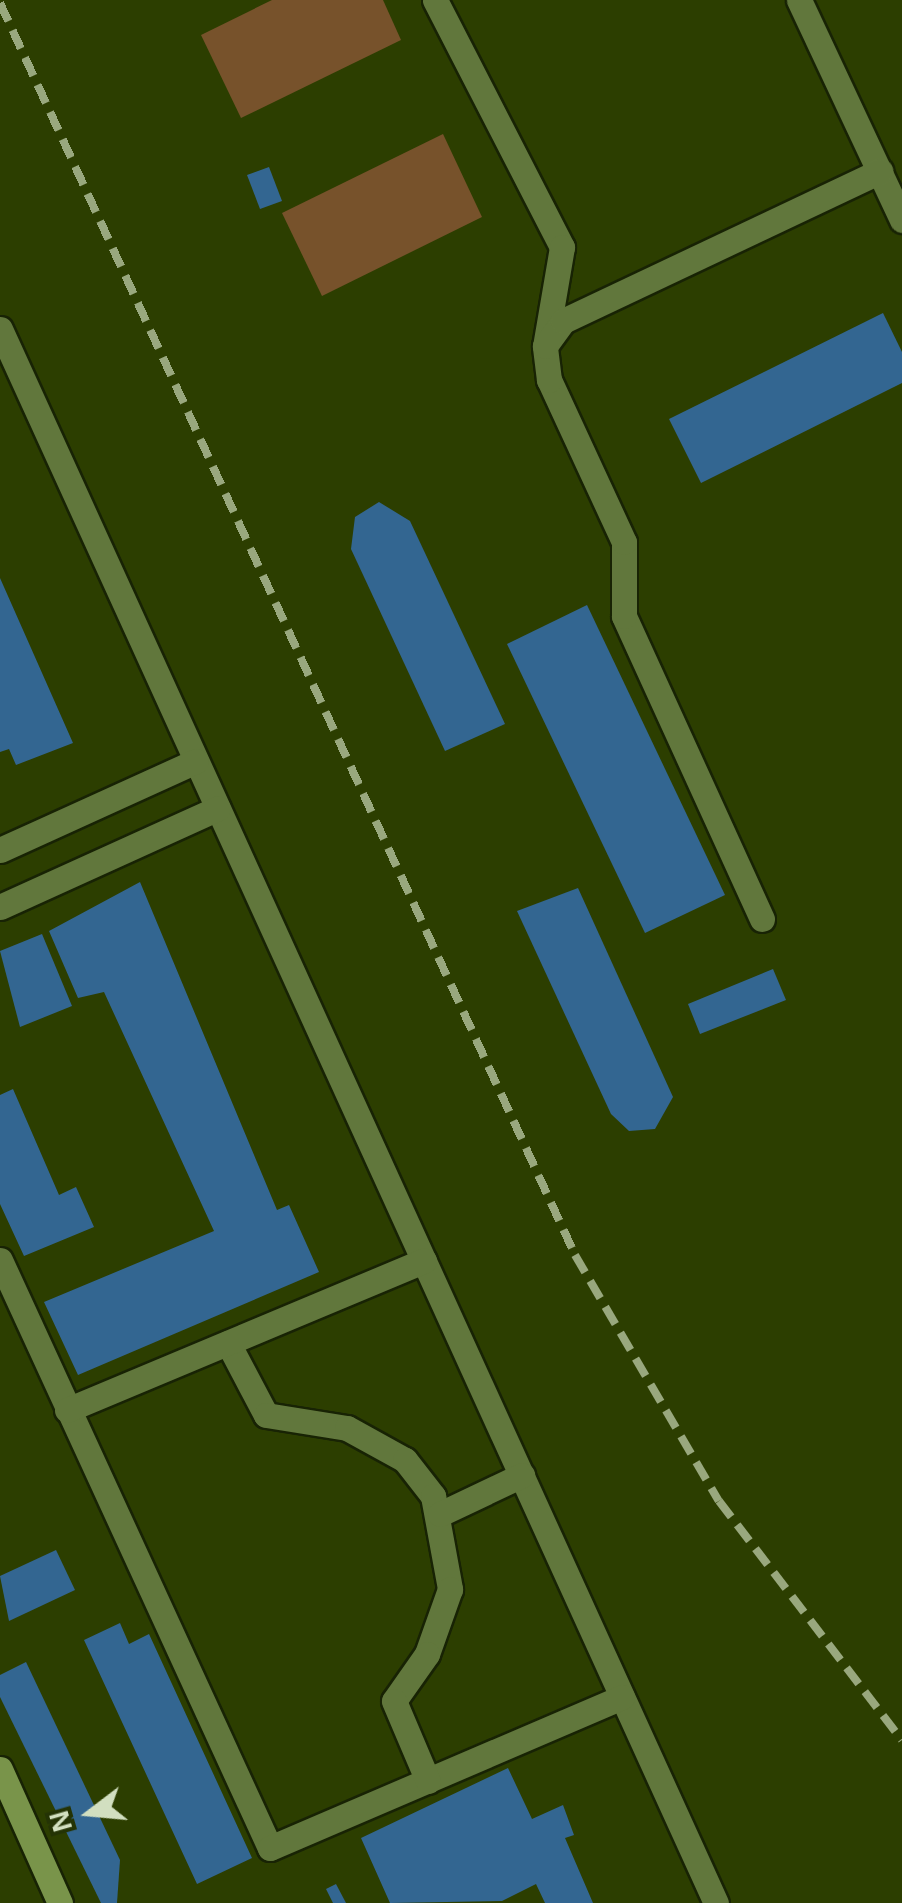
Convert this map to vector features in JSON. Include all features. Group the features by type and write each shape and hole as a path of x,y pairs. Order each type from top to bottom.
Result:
{"main road":[{"path":"0,1770 60,1903"}],"lane":[{"path":"435,0 562,247 544,346 548,380 624,542 624,616 762,919"},
{"path":"798,0 902,220"},
{"path":"544,346 562,320 880,172"},
{"path":"0,329 8,370 218,808 716,1903"},
{"path":"0,850 196,761"},
{"path":"0,907 218,808"},
{"path":"0,1260 270,1848 622,1698"},
{"path":"67,1410 424,1260"},
{"path":"228,1342 266,1415 347,1428 405,1460 440,1514 450,1589 442,1622 394,1701 428,1780"},
{"path":"440,1514 522,1476"}],"shaded area":[{"path":"272,0 383,0 401,40 241,118 201,35"},
{"path":"443,134 482,217 322,296 282,213"}],"building":[{"path":"269,167 282,201 260,209 247,175"},
{"path":"883,313 902,352 902,383 701,483 669,419"},
{"path":"379,502 410,521 505,724 445,751 351,549 355,517"},
{"path":"0,578 73,743 16,765 9,749 0,752"},
{"path":"587,605 725,895 645,933 507,644"},
{"path":"140,882 277,1210 289,1205 319,1272 78,1375 44,1302 214,1231 104,992 78,998 49,931"},
{"path":"578,888 673,1097 655,1129 629,1131 611,1114 517,911"},
{"path":"42,934 72,1006 20,1027 0,951"},
{"path":"773,969 786,1000 700,1034 688,1004"},
{"path":"13,1089 59,1195 76,1187 94,1227 24,1256 0,1204 0,1095"},
{"path":"56,1550 75,1590 9,1621 0,1576"},
{"path":"120,1623 129,1644 149,1634 252,1858 197,1884 84,1640"},
{"path":"26,1662 120,1860 117,1903 101,1903 0,1697 0,1675"},
{"path":"508,1768 532,1819 563,1805 574,1835 565,1838 593,1903 545,1903 536,1884 502,1901 390,1903 361,1838"},
{"path":"336,1884 346,1903 333,1903 326,1889"}],"railway":[{"path":"0,3 575,1255 719,1501 902,1740"}]}
